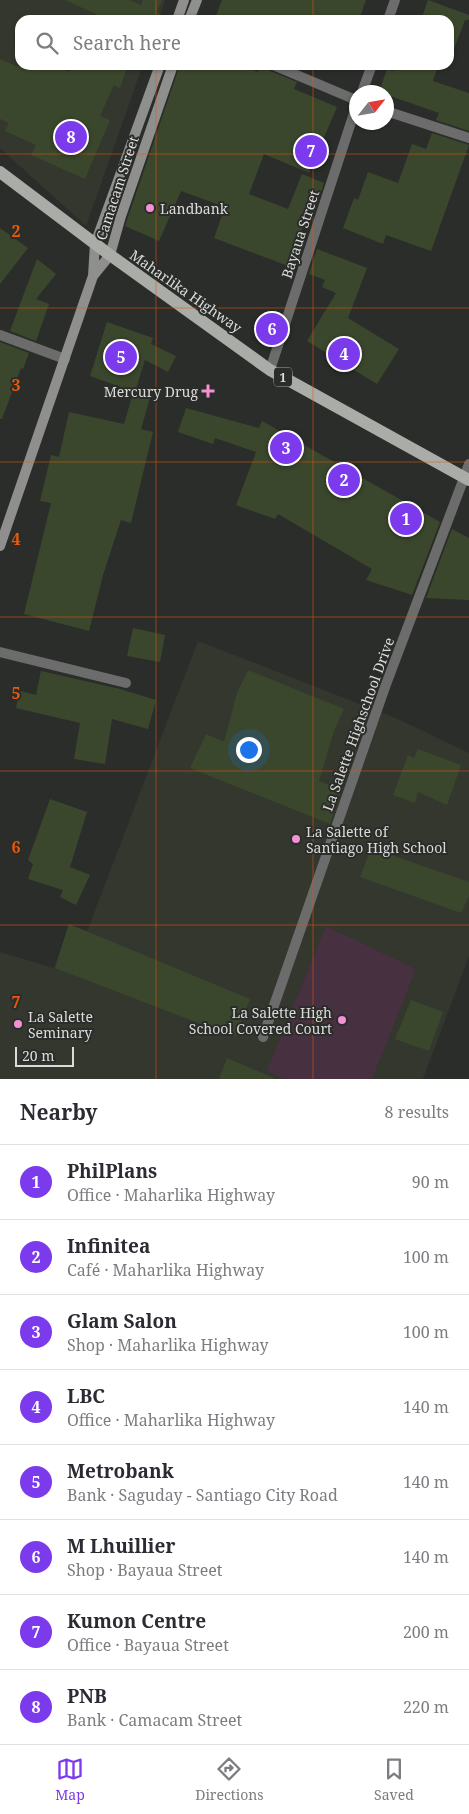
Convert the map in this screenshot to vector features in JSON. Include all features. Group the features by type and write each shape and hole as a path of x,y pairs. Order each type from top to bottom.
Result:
{"main road":[{"path":"179,15 184,0"},
{"path":"191,15 197,0"},
{"name":"Camacam Street","path":"93,276 95,244 158,70"},
{"name":"Camacam Street","path":"93,276 110,255 121,216 171,70"},
{"name":"Maharlika Highway","path":"0,172 95,244 270,370 467,479"},
{"path":"0,546 93,276"}],"street":[{"path":"390,15 395,0"},
{"path":"285,70 349,97"},
{"path":"365,85 370,70"},
{"path":"394,114 469,138"},
{"name":"Bayaua Street","path":"270,370 349,128"},
{"path":"0,335 65,359"},
{"name":"La Salette Highschool Drive","path":"263,1038 385,687 467,479 469,464"},
{"path":"0,652 126,683"}],"shaded area":[{"path":"0,0 165,0 160,15 15,15 15,70 141,70 86,226 0,148"},
{"name":"La Salette of Santiago High School","path":"198,641 398,719 469,753 469,956 423,1079 0,1079 0,952 54,968 69,924 86,934"},
{"name":"La Salette High School Covered Court","path":"326,926 416,969 372,1079 284,1079 267,1071"}],"building":[{"path":"65,0 130,0 141,5 143,0 162,0 157,12 162,15 96,14"},
{"path":"222,0 366,0 361,15 216,15"},
{"path":"428,0 469,15 469,20 465,20 454,49 454,15 423,15"},
{"path":"0,59 15,66 15,70 64,70 69,72 70,70 126,70 120,88 114,85 100,116 110,120 85,179 31,155 36,145 5,131 9,123 0,119"},
{"path":"178,70 253,70 258,72 258,70 269,70 297,82 294,89 337,107 309,173 264,154 249,194 288,209 302,174 324,183 313,216 308,214 297,242 304,244 296,269 214,238 225,207 181,191 159,241 125,226"},
{"path":"387,70 436,70 433,81 469,93 469,131 436,120 439,113 394,97 394,85 381,85"},
{"path":"432,133 469,145 431,251 386,235 383,244 343,228 354,198 358,200 368,172 398,183 412,144 426,149"},
{"path":"0,228 28,248 0,284"},
{"path":"317,249 367,268 348,318 399,349 377,384 307,341 336,293 322,287 325,280 309,274"},
{"path":"37,259 56,274 36,299 49,304 36,341 10,331"},
{"path":"107,322 153,338 151,344 176,356 168,372 145,360 135,392 90,376"},
{"path":"0,342 29,353 23,369 21,368 2,419 0,419"},
{"path":"133,393 150,398 141,429 153,432 131,523 121,520 103,575 89,631 24,614 51,503 40,501 51,455 59,457 69,412 124,424"},
{"path":"186,408 259,428 262,421 440,522 412,595 366,580 372,569 278,514 275,519 236,505 256,452 215,438 213,444 178,432"},
{"path":"452,529 469,538 469,600 426,598"},
{"path":"133,628 165,635 160,662 127,656"},
{"path":"248,670 344,709 334,731 319,781 341,790 330,824 190,768 206,734 224,742 237,693"},
{"path":"41,671 120,689 156,700 148,729 112,719 105,764 74,759 80,723 16,708 20,691 36,695"},
{"path":"418,749 461,765 447,805 418,792 415,803 393,795 408,755 414,758"},
{"path":"50,799 87,812 70,867 90,875 76,905 60,897 63,890 28,879 33,864 28,860"},
{"path":"371,848 469,882 469,896 461,913 360,877"},
{"path":"69,924 250,999 235,1037 55,968"},
{"path":"411,1000 443,1012 429,1051 395,1039"},
{"path":"227,1058 276,1079 219,1079"}],"place":[{"name":"PNB","path":"71,137"},
{"name":"Kumon Centre","path":"311,151"},
{"name":"Landbank","path":"150,208"},
{"name":"M Lhuillier","path":"272,329"},
{"name":"LBC","path":"344,354"},
{"name":"Metrobank","path":"121,357"},
{"name":"Mercury Drug","path":"208,391"},
{"name":"Glam Salon","path":"286,448"},
{"name":"Infinitea","path":"344,480"},
{"name":"PhilPlans","path":"406,519"},
{"name":"La Salette of Santiago High School","path":"296,839"},
{"name":"La Salette High School Covered Court","path":"342,1020"},
{"name":"La Salette Seminary","path":"18,1024"}]}
